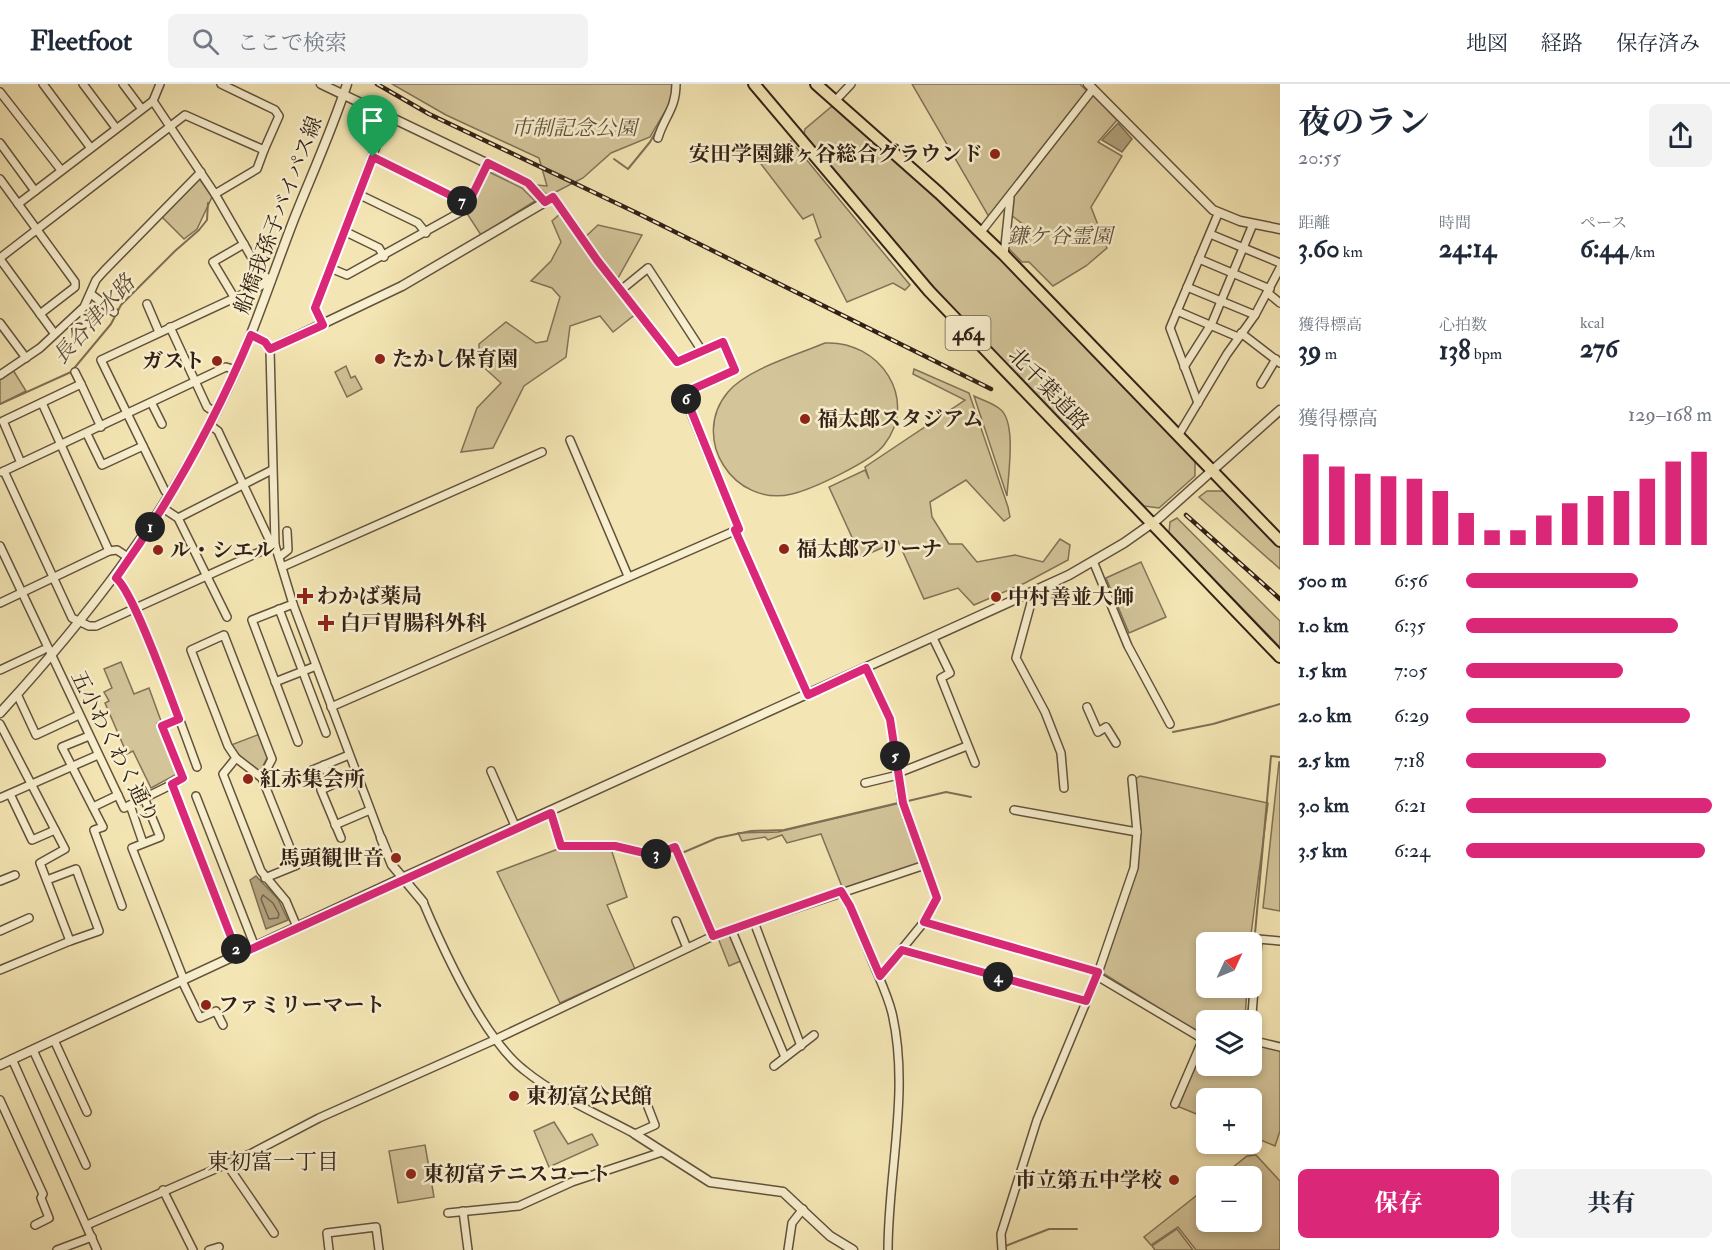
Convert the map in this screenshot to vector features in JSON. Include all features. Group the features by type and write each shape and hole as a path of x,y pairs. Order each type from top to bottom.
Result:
{"highway":[{"name":"北千葉道路","path":"754,84 928,291 1280,657"},
{"path":"816,84 981,232 1280,541"}],"street":[{"path":"3,84 0,92 61,170"},
{"path":"43,84 90,147"},
{"path":"83,84 116,128"},
{"path":"123,84 141,108"},
{"path":"18,204 153,101 160,84"},
{"path":"215,194 257,169 279,116 275,110 221,84"},
{"path":"321,84 488,163 528,183 551,198 677,362 723,342 735,370 684,393 739,529 331,707"},
{"name":"船橋我孫子バイパス線","path":"0,713 51,657 116,578 163,508 210,424 251,335 347,84"},
{"path":"657,138 662,123 676,101 676,84"},
{"path":"835,101 851,84"},
{"path":"981,232 1090,86 1218,213 1280,229"},
{"path":"153,101 215,194 260,272 271,281 101,360 165,491 171,494"},
{"path":"54,333 0,259 185,115 264,150"},
{"path":"323,325 315,308 388,115"},
{"path":"0,143 35,191"},
{"path":"373,157 468,204"},
{"path":"330,268 347,275 384,257 466,209 488,163"},
{"path":"0,375 26,358 84,308 104,271 201,172"},
{"path":"0,179 75,282 75,287 40,314"},
{"path":"358,194 418,223 426,233"},
{"path":"1004,255 1010,195"},
{"path":"270,349 402,286 551,198"},
{"path":"1198,403 1170,328 1218,213"},
{"path":"1184,367 1210,325 1254,224"},
{"path":"344,231 379,248 384,257"},
{"path":"1210,234 1280,263"},
{"path":"234,297 213,262 244,244"},
{"path":"1199,259 1269,291 1280,303"},
{"path":"621,290 648,268 702,351"},
{"path":"1178,436 1240,335 1255,315 1280,268"},
{"path":"1187,287 1255,315"},
{"path":"91,294 114,312"},
{"path":"147,304 159,332"},
{"path":"1177,311 1240,335 1278,361 1261,384"},
{"path":"0,323 26,358"},
{"path":"170,327 207,407 216,412"},
{"path":"251,335 265,342 270,349 275,545 293,604 392,865 423,902 455,972 496,1038 521,1069 540,1082 635,1134 710,1182 783,1192 830,1236 853,1250"},
{"path":"236,370 226,367 152,404 2,472 72,618 80,623 96,626 275,545"},
{"path":"75,372 101,427"},
{"path":"21,463 4,432 3,421 81,384"},
{"path":"42,403 109,551"},
{"path":"152,404 162,424"},
{"path":"0,1065 255,946 1034,592 1093,561 1151,524 1279,412"},
{"path":"210,424 218,430 268,537 275,545"},
{"path":"87,434 102,465 143,446"},
{"path":"570,440 628,576"},
{"path":"282,567 542,453"},
{"path":"178,518 272,470"},
{"path":"163,508 178,518 227,617"},
{"path":"735,530 808,695"},
{"path":"279,557 288,550 287,531"},
{"name":"五小わくわく通り","path":"0,546 124,808 130,805 143,843 132,848 183,981"},
{"path":"0,603 109,551 117,550 129,558"},
{"path":"1093,561 1128,646 1170,724"},
{"path":"116,578 120,581 134,608 197,766"},
{"path":"1034,592 1016,658 1045,712 1061,753 1064,788"},
{"path":"293,604 252,620 298,742"},
{"path":"279,609 326,733"},
{"path":"262,778 272,759 224,635 191,650 228,746 236,758 262,778 297,865 265,878"},
{"path":"933,638 950,673 940,678 975,763"},
{"path":"0,670 43,650"},
{"path":"276,682 316,666"},
{"path":"866,668 890,719 903,803 937,898 924,922 880,976"},
{"path":"17,694 36,735 79,715"},
{"path":"1087,707 1098,732 1106,728 1116,743"},
{"path":"130,805 183,778 162,726 179,719"},
{"path":"0,724 65,849 40,863 70,942"},
{"path":"89,736 62,747 70,765 74,766 103,826 94,830 122,906"},
{"path":"865,783 898,774 967,746"},
{"path":"0,798 98,755"},
{"path":"310,771 349,755"},
{"path":"236,758 223,774 265,878 286,901 297,927"},
{"path":"324,765 332,785 321,790 341,838"},
{"path":"491,771 516,828"},
{"path":"1002,1250 1001,1234 1034,1131 1098,974 1134,868 1137,832 1132,779"},
{"path":"172,784 238,955"},
{"path":"10,794 32,840 55,830"},
{"path":"93,807 118,795"},
{"path":"196,796 255,946"},
{"path":"143,843 160,837 144,798"},
{"path":"335,825 370,810"},
{"path":"1014,810 1137,832"},
{"path":"551,813 561,846 615,846 653,855 675,847 713,936"},
{"path":"87,1225 252,1153 319,1118 713,936 841,891 925,866"},
{"path":"0,970 99,931 76,869 47,880"},
{"path":"0,881 15,875"},
{"path":"841,891 850,906 880,976 892,1015 898,1072 888,1250"},
{"path":"0,931 29,918"},
{"path":"676,921 687,948"},
{"path":"754,922 801,1046"},
{"path":"924,922 1098,974 1196,1035"},
{"path":"732,931 785,1057"},
{"path":"1252,1010 1258,939 1280,941"},
{"path":"902,950 1086,1001"},
{"path":"183,981 200,1018 216,1011 223,1025"},
{"path":"774,1066 814,1035"},
{"path":"54,1040 87,1112"},
{"path":"1262,1043 1280,1047"},
{"path":"33,1050 86,1165"},
{"path":"1175,1104 1196,1055"},
{"path":"12,1059 97,1250"},
{"path":"635,1134 655,1125 640,1089"},
{"path":"0,1100 43,1194 41,1198 49,1218 35,1226"},
{"path":"448,1213 519,1206 572,1182 662,1152"},
{"path":"226,1163 274,1233"},
{"path":"163,1190 193,1250"},
{"path":"788,1250 792,1223 803,1209"},
{"path":"463,1211 468,1250"},
{"path":"329,1250 327,1233 376,1227 379,1250"},
{"path":"57,1250 92,1237"},
{"path":"209,1250 219,1247"}],"green space":[{"name":"市制記念公園","path":"392,84 673,84 673,98 650,137 611,153 583,178 548,196 536,185 547,186 539,158 446,115"},
{"name":"安田学園鎌ヶ谷総合グラウンド","path":"912,84 1080,84 1087,91 989,217"},
{"name":"鎌ケ谷霊園","path":"1092,94 1117,120 1098,142 1122,156 1091,207 1107,248 1086,266 1053,286 1029,262 1022,262 1007,247 1024,225 1011,215 1014,194"},
{"path":"831,107 836,107 930,190 1066,323 1195,462 1195,476 1159,508 1144,506 990,348 898,248 804,135 805,129"},
{"path":"791,141 910,285 905,290 893,283 847,302 815,240 821,237 813,214 803,219 761,164"},
{"path":"489,172 522,188 535,201 481,235 466,212"},
{"path":"199,178 212,197 197,229 184,239 161,216"},
{"path":"560,214 581,241 598,225 642,235 617,280 637,313 613,332 600,316 570,326 566,357 524,386 493,448 461,452 477,408 501,383 479,363 479,344 506,322 536,343 547,341 560,297 552,288 531,281 551,261 561,242 552,221"},
{"name":"福太郎スタジアム","path":"825,343 845,345 862,351 877,362 888,376 895,392 898,409 894,427 884,445 868,459 827,481 792,494 771,496 752,490 736,480 724,466 716,448 713,429 717,410 728,392 747,376 773,363"},
{"path":"346,366 351,378 355,376 362,389 347,397 335,372"},
{"path":"914,369 969,393 1010,517 1004,521 966,480 930,502 932,517 949,544 962,544 977,562 1015,555 1043,562 1060,539 1070,545 1068,560 1025,583 974,605 958,588 924,599 898,541 861,557 829,487 865,470 869,479 865,467 965,400 913,374"},
{"path":"13,370 26,391 0,404 0,377"},
{"path":"974,396 1000,409 1008,425 1010,450 1007,496"},
{"path":"1207,491 1225,491 1280,547 1280,569 1199,497"},
{"path":"1177,518 1280,621 1280,647 1169,533 1170,522"},
{"path":"1141,562 1166,617 1129,633 1106,578"},
{"path":"121,662 134,694 149,688 161,721 157,723 177,774 151,788 133,751 127,754 105,703 109,701 104,692 112,688 104,669"},
{"path":"260,734 268,756 260,772 239,756 231,745"},
{"path":"1280,762 1280,911 1263,908"},
{"path":"1140,776 1268,803 1251,932 1196,932 1196,998 1246,998 1246,1010 1196,1010 1196,1030 1101,972 1139,853 1134,780"},
{"path":"900,803 921,864 843,889 821,834 787,843 782,835 768,840 765,837 742,841 738,833 778,832"},
{"path":"558,849 611,849 627,897 607,905 635,969 560,1003 497,872"},
{"path":"728,934 733,936 743,960 729,966 718,938"},
{"path":"1262,1047 1280,1051 1280,1131 1275,1146 1262,1141 1262,1088 1196,1088 1196,1114 1177,1106 1196,1054 1196,1076 1262,1076"},
{"path":"554,1122 568,1144 592,1134 598,1145 549,1167 534,1131"},
{"name":"東初富テニスコート","path":"425,1145 434,1197 398,1203 389,1151"},
{"path":"1256,1155 1280,1181 1280,1250 1196,1250 1178,1227 1151,1245 1144,1237 1196,1196 1196,1232 1262,1232 1262,1166 1234,1166 1247,1156"},
{"path":"1177,1229 1193,1250 1155,1250 1152,1246"}],"water":[{"path":"1118,123 1132,139 1122,152 1102,140"},
{"path":"256,876 278,899 288,920 266,929 250,880"}],"waterway":[{"path":"614,159 628,169 650,142 663,119"},
{"name":"長谷津水路","path":"0,404 71,372 111,324 121,305 199,230 207,220 208,203"},
{"path":"1173,732 1213,724 1280,704"},
{"path":"1255,932 1271,756 1280,757"},
{"path":"908,801 946,792 971,797"},
{"path":"682,853 717,838 751,831 784,830 898,803"},
{"path":"1249,998 1249,1010"},
{"path":"1003,1247 1049,1229 1077,1229"}],"railway":[{"path":"377,84 429,114 637,213 991,389"},
{"path":"1186,515 1280,599"}],"place":[{"name":"安田学園鎌ヶ谷総合グラウンド","path":"995,154"},
{"name":"たかし保育園","path":"380,359"},
{"name":"ガスト","path":"217,361"},
{"name":"福太郎スタジアム","path":"805,419"},
{"name":"福太郎アリーナ","path":"784,549"},
{"name":"ル・シエル","path":"158,550"},
{"name":"わかば薬局","path":"305,596"},
{"name":"中村善並大師","path":"996,597"},
{"name":"白戸胃腸科外科","path":"326,623"},
{"name":"紅赤集会所","path":"248,779"},
{"name":"馬頭観世音","path":"396,858"},
{"name":"ファミリーマート","path":"206,1005"},
{"name":"東初富公民館","path":"514,1096"},
{"name":"東初富テニスコート","path":"411,1174"},
{"name":"市立第五中学校","path":"1174,1180"}],"district":[{"name":"東初富一丁目","path":"273,1161"}],"route":[{"path":"373,157 468,204 488,163 528,183 536,189 545,202 553,197 597,260 677,362 723,342 735,370 684,393 739,529 735,530 808,695 866,668 890,719 903,803 937,898 924,922 1098,972 1086,1001 902,950 880,976 850,906 841,891 713,936 675,847 653,855 615,846 561,846 551,813 238,955 172,784 183,778 162,726 179,719 134,608 120,581 116,578 163,508 191,460 220,406 251,335 265,342 270,349 323,325 315,308 373,157"}]}
